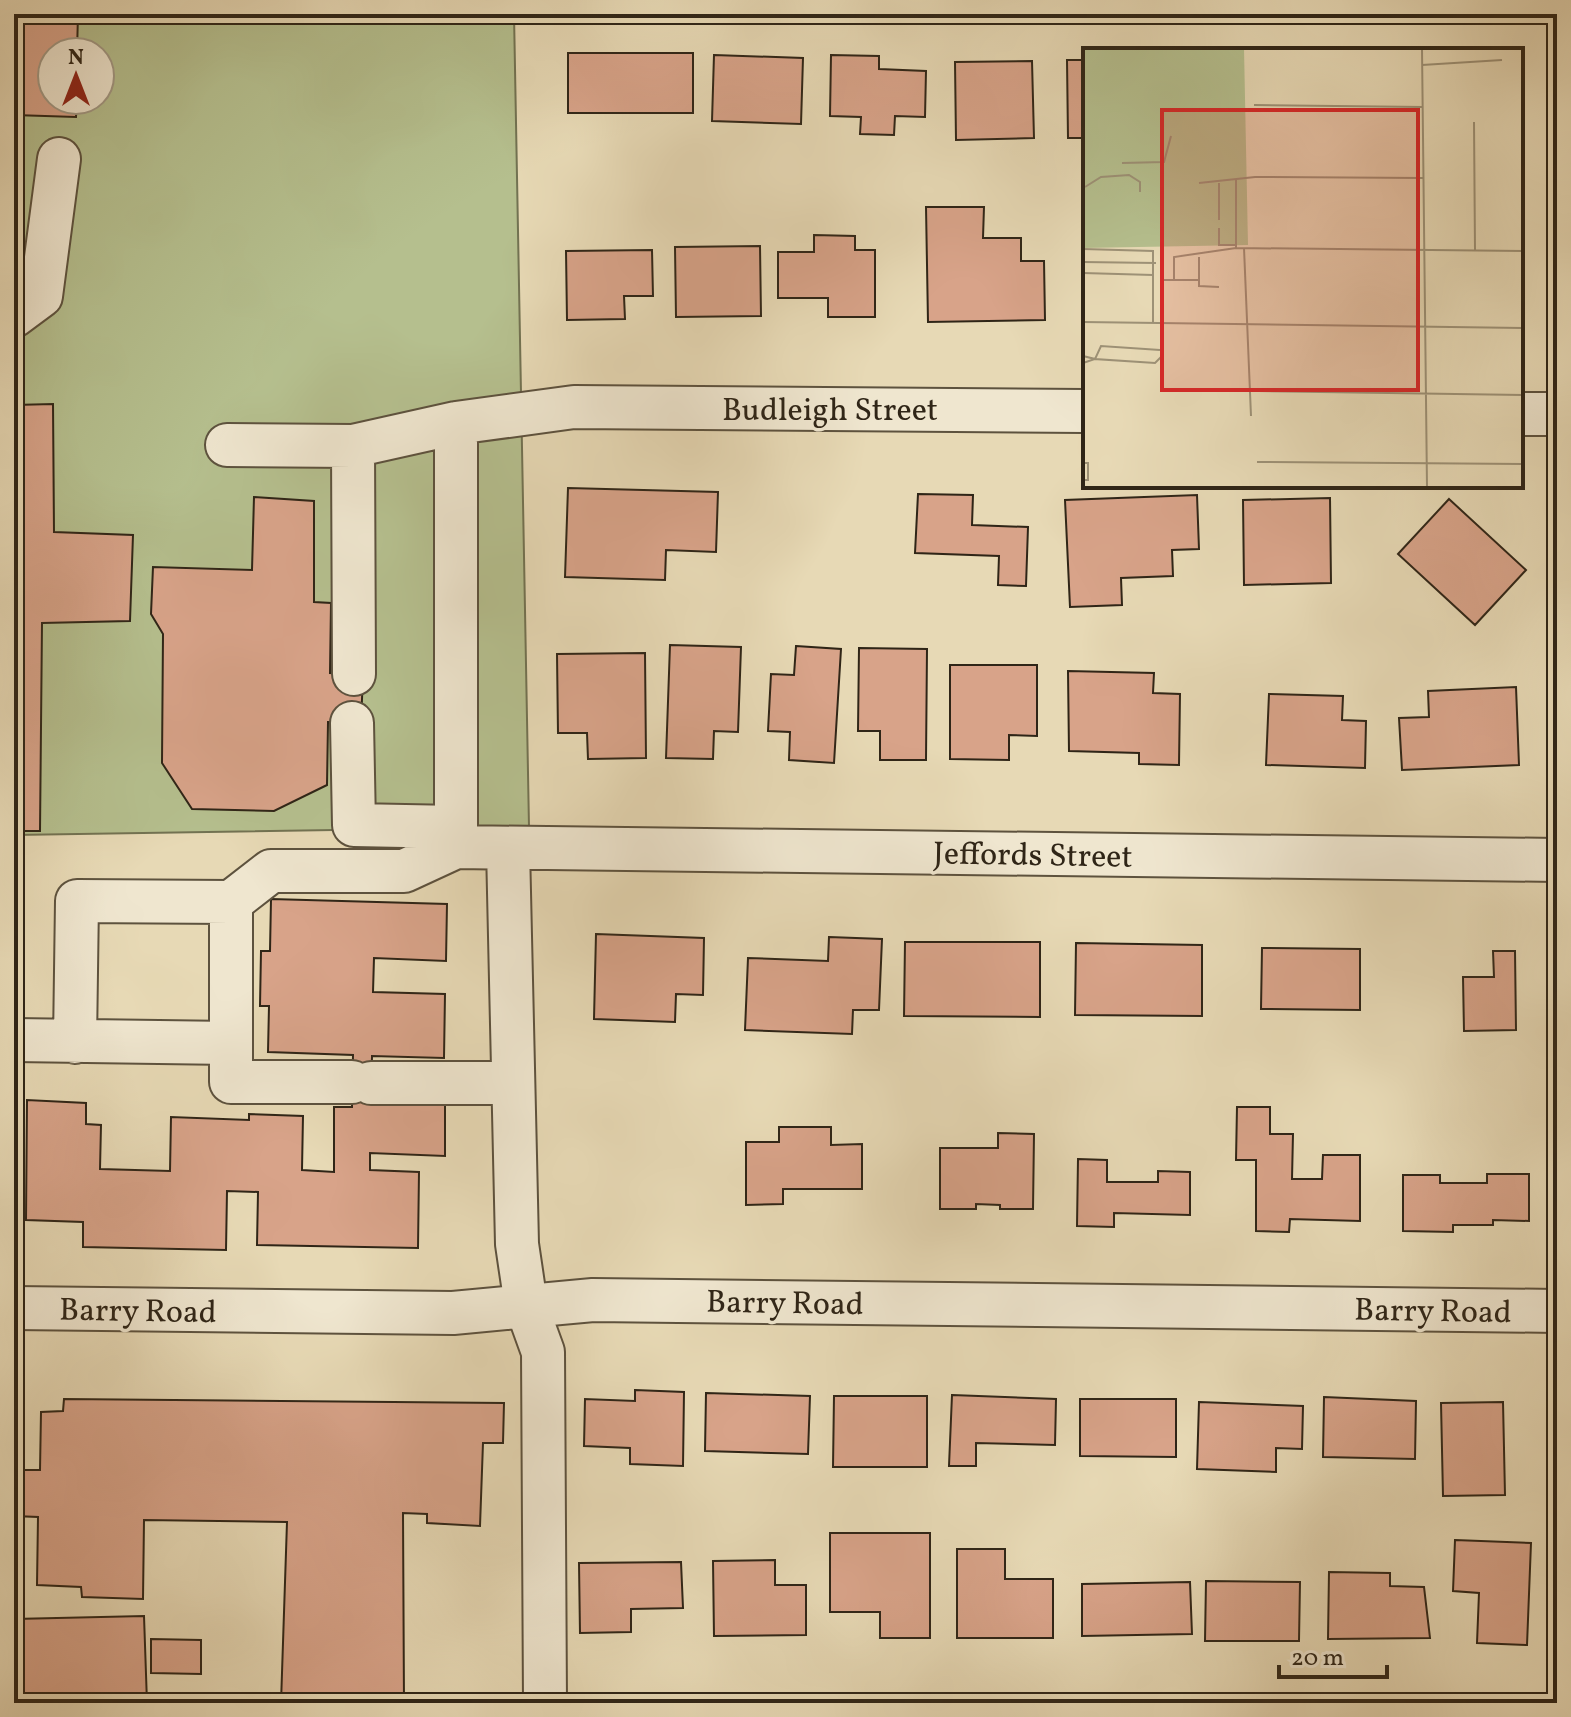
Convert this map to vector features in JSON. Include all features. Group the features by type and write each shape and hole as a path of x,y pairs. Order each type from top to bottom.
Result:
{"street":[{"path":"14,316 41,296 59,159"},
{"name":"Budleigh Street","path":"227,445 353,446 456,423 574,407 1083,411"},
{"path":"1523,414 1557,414"},
{"path":"75,1042 77,901 231,902 271,871 404,871 456,837 456,423"},
{"path":"353,446 354,674"},
{"name":"Jeffords Street","path":"352,723 354,825 456,837 508,848 1557,860"},
{"path":"508,848 517,1244 526,1305 543,1352 545,1703"},
{"path":"231,902 231,1082 511,1083"},
{"path":"14,1040 231,1043"},
{"name":"Barry Road","path":"14,1308 453,1313 608,1300 1557,1311"}],"green space":[{"path":"14,14 514,14 529,827 14,835"}],"building":[{"path":"14,14 78,14 77,36 36,36 36,116 14,115"},
{"path":"568,53 693,53 693,113 568,113"},
{"path":"714,55 803,58 801,124 712,121"},
{"path":"831,55 879,56 879,69 926,71 925,117 895,116 894,135 860,134 861,117 830,116"},
{"path":"1067,60 1083,60 1083,138 1068,138"},
{"path":"1032,61 1034,138 956,140 955,62"},
{"path":"926,207 984,207 983,238 1021,238 1021,261 1044,261 1045,320 928,322"},
{"path":"814,235 855,236 855,250 875,250 875,317 828,317 828,298 778,298 778,252 814,252"},
{"path":"760,246 761,316 676,317 675,247"},
{"path":"652,250 653,296 624,296 625,319 567,320 566,251"},
{"path":"53,404 54,532 133,535 130,621 42,623 40,831 14,831 14,405"},
{"path":"568,488 718,492 716,552 666,550 665,580 565,577"},
{"path":"918,494 973,495 972,525 1028,527 1026,586 998,585 999,556 915,553"},
{"path":"1197,495 1199,549 1172,550 1173,576 1121,578 1122,605 1070,607 1065,500"},
{"path":"254,497 314,501 314,602 331,603 330,673 363,675 361,723 328,722 327,785 274,811 192,809 162,763 163,634 151,614 153,567 252,570"},
{"path":"1330,498 1331,583 1244,585 1243,500"},
{"path":"1449,499 1526,570 1475,625 1398,554"},
{"path":"670,645 741,647 738,732 714,731 713,759 666,758"},
{"path":"796,646 841,649 834,763 789,760 790,732 768,731 771,674 794,675"},
{"path":"859,648 927,649 926,760 880,760 880,731 858,731"},
{"path":"645,653 646,758 588,759 587,733 558,733 557,654"},
{"path":"950,665 1037,665 1037,736 1009,735 1009,760 950,759"},
{"path":"1068,671 1154,673 1153,693 1180,694 1179,765 1139,764 1139,753 1069,751"},
{"path":"1516,687 1519,765 1402,770 1399,718 1429,717 1428,691"},
{"path":"1269,694 1343,696 1342,720 1366,721 1365,768 1266,765"},
{"path":"271,899 447,904 446,961 374,958 373,992 445,994 444,1058 372,1056 371,1103 445,1105 445,1156 370,1153 370,1170 419,1172 418,1248 257,1245 258,1192 227,1191 226,1250 83,1247 83,1222 26,1220 27,1100 86,1103 86,1124 101,1125 100,1169 170,1171 171,1117 249,1120 249,1114 303,1116 302,1170 334,1172 334,1107 352,1107 353,1055 268,1052 269,1006 260,1006 261,951 270,951"},
{"path":"596,934 704,938 703,995 676,994 675,1022 594,1019"},
{"path":"829,937 882,939 879,1010 853,1010 852,1034 745,1030 748,958 828,961"},
{"path":"905,942 1040,942 1040,1017 904,1016"},
{"path":"1076,943 1202,945 1202,1016 1075,1015"},
{"path":"1262,948 1360,949 1360,1010 1261,1009"},
{"path":"1493,951 1515,951 1516,1030 1464,1031 1463,977 1494,977"},
{"path":"1237,1107 1270,1107 1270,1134 1293,1134 1292,1179 1322,1179 1323,1155 1360,1155 1360,1221 1290,1219 1289,1232 1256,1231 1256,1160 1236,1160"},
{"path":"779,1127 831,1127 831,1145 862,1144 862,1189 783,1189 783,1204 746,1205 746,1142 779,1142"},
{"path":"998,1133 1034,1134 1033,1209 1000,1209 1000,1205 976,1204 976,1209 940,1209 940,1148 998,1148"},
{"path":"1078,1159 1107,1160 1107,1182 1158,1182 1158,1171 1190,1172 1190,1215 1114,1213 1114,1227 1077,1226"},
{"path":"1487,1174 1529,1174 1529,1221 1493,1220 1493,1225 1453,1225 1453,1232 1403,1231 1403,1175 1440,1175 1440,1183 1487,1183"},
{"path":"635,1390 684,1392 683,1466 630,1464 630,1448 584,1446 585,1399 635,1401"},
{"path":"706,1393 810,1396 808,1454 705,1451"},
{"path":"952,1395 1056,1399 1055,1445 976,1443 976,1466 949,1466"},
{"path":"834,1396 927,1396 927,1467 833,1467"},
{"path":"1324,1397 1416,1401 1415,1459 1323,1457"},
{"path":"64,1399 504,1403 503,1443 483,1443 480,1526 427,1523 427,1514 403,1513 404,1703 281,1703 287,1522 144,1520 143,1599 82,1597 81,1587 37,1585 38,1517 14,1516 14,1470 40,1470 41,1412 63,1411"},
{"path":"1080,1399 1176,1399 1176,1457 1080,1456"},
{"path":"1199,1402 1303,1406 1302,1449 1276,1448 1276,1472 1197,1469"},
{"path":"1503,1402 1505,1495 1443,1496 1441,1403"},
{"path":"830,1533 930,1533 930,1638 880,1638 880,1612 830,1612"},
{"path":"1455,1540 1531,1543 1527,1645 1477,1643 1479,1593 1453,1591"},
{"path":"957,1549 1005,1549 1005,1579 1053,1579 1053,1638 957,1638"},
{"path":"775,1560 775,1585 806,1585 806,1635 714,1636 713,1561"},
{"path":"681,1562 683,1608 631,1609 631,1632 580,1633 579,1563"},
{"path":"1329,1572 1390,1573 1390,1586 1424,1587 1430,1638 1328,1639"},
{"path":"1206,1581 1300,1582 1299,1641 1205,1641"},
{"path":"1190,1582 1192,1634 1082,1636 1082,1584"},
{"path":"144,1616 147,1703 14,1703 14,1619"},
{"path":"151,1639 201,1640 201,1674 151,1673"}]}
